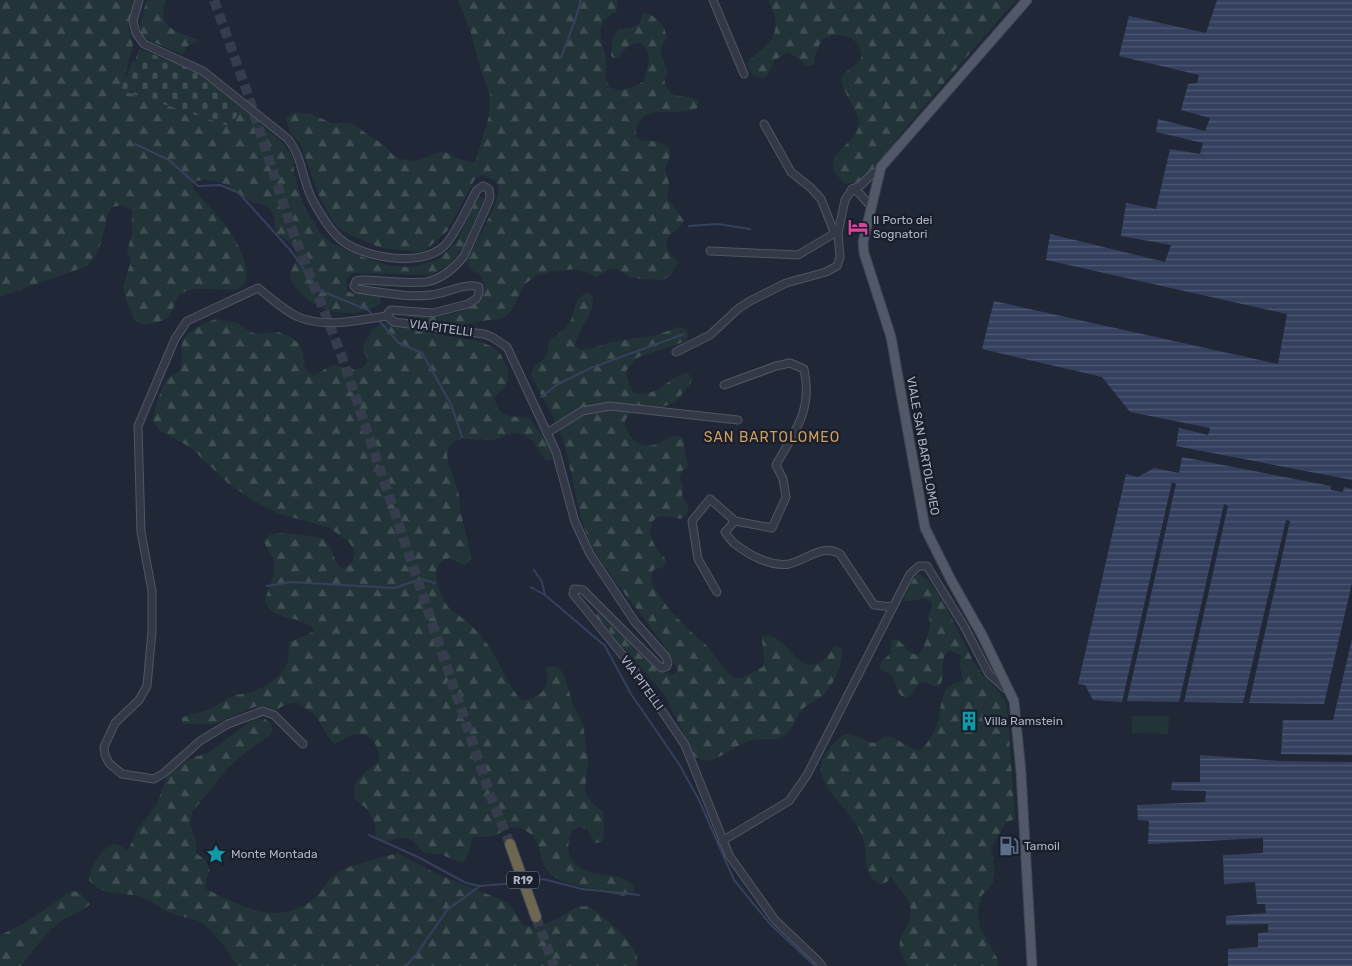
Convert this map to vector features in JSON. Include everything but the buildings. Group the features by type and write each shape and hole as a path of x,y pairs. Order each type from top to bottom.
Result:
{"highway":[{"name":"R19","path":"510,844 536,917"}],"main road":[{"name":"VIALE SAN BARTOLOMEO","path":"1027,0 881,167 863,242 864,253 891,337 925,528 951,580 982,635 1014,701 1021,772 1032,966"}],"street":[{"name":"VIA PITELLI","path":"139,0 133,21 139,39 151,49 193,65 212,77 288,139 295,147 303,179 312,199 332,231 351,246 382,256 396,258 416,258 440,250 448,242 477,190 484,186 489,189 489,201 464,256 446,274 427,282 360,280 354,284 357,289 420,296 442,293 470,285 475,285 480,289 476,298 468,304 433,313 394,310 389,311 387,316 394,322 484,334 508,347 556,452 575,522 590,554 635,622 666,656 668,663 666,667 662,668 657,664 583,590 574,589 573,594 633,668 685,745 729,855 775,920 822,966"},
{"path":"713,0 744,74"},
{"path":"676,352 710,335 739,308 750,301 786,283 831,270 837,266 840,257 837,233 820,199 811,188 791,172 764,124"},
{"path":"710,250 798,255 837,233 846,200 852,189 860,186 873,173 880,171"},
{"path":"852,189 860,194 872,208"},
{"path":"303,744 274,715 263,711 228,724 200,741 164,773 154,778 122,774 109,763 104,747 115,723 139,700 147,686 152,630 152,590 142,532 138,426 175,339 187,320 258,288 294,315 316,323 334,324 387,316"},
{"path":"717,592 698,559 692,521 710,499 735,521 772,528 786,497 783,479 776,465 802,418 807,397 807,382 804,369 790,363 776,366 724,385"},
{"path":"547,433 582,411 610,406 738,420"},
{"path":"735,521 725,532 733,544 766,562 788,564 826,550 833,550 840,554 874,605 892,606"},
{"path":"722,841 789,800 807,775 892,606 910,574 919,566 927,566 964,626 989,674 1011,694"}],"green space":[{"path":"0,0 134,0 128,25 133,46 121,90 233,127 240,107 284,144 293,158 294,173 303,204 320,233 333,244 365,258 388,265 415,266 439,259 456,243 479,195 484,199 464,245 451,263 432,275 354,273 349,275 346,280 347,291 380,297 381,303 361,312 350,313 328,310 308,300 293,284 290,277 297,255 296,251 290,243 276,234 275,222 269,208 249,201 229,186 213,180 201,180 192,184 194,190 230,231 242,255 246,268 246,282 238,289 190,290 180,295 167,318 145,325 135,321 123,287 131,261 127,251 132,235 132,210 122,205 112,207 106,218 98,252 87,266 0,297"},
{"path":"147,0 166,0 163,17 170,28 199,40 186,47 183,55 151,41 141,33 140,23"},
{"path":"458,0 616,0 618,4 616,12 603,23 600,35 605,55 606,78 608,84 617,90 634,86 644,81 649,61 648,51 640,43 630,46 618,58 611,56 612,40 618,29 637,25 640,23 645,12 660,22 667,38 662,46 661,53 667,72 664,79 666,86 673,94 699,101 697,108 689,111 650,114 643,118 638,125 636,136 641,141 659,142 669,148 670,155 665,169 669,183 667,198 684,221 667,241 668,250 678,263 670,276 663,280 631,278 617,269 609,269 596,277 574,269 550,272 537,275 525,284 511,311 507,316 500,319 461,325 413,320 408,319 407,315 434,317 448,315 471,307 482,298 485,292 484,281 468,266 467,262 492,212 498,192 497,183 491,178 482,175 475,179 447,231 427,249 420,252 381,248 346,233 336,226 320,198 300,143 289,131 286,119 296,113 311,114 332,123 351,123 385,146 393,155 400,159 416,161 441,152 449,153 456,158 473,163 476,160 489,116 490,94 481,71 471,33"},
{"path":"768,0 1016,0 871,171 860,181 844,183 834,171 834,159 854,136 859,124 841,77 862,56 859,47 856,42 847,37 837,35 827,37 820,44 814,64 806,66 801,60 788,52 775,60 768,74 763,79 757,77 752,74 747,63 768,44 774,34 776,22"},
{"path":"139,49 197,71 240,107 232,127 121,90 126,75 130,75 128,74 132,61 135,62"},
{"path":"588,292 593,297 591,311 579,333 575,346 581,350 611,342 657,335 678,327 686,329 689,335 685,341 635,359 626,371 629,385 633,392 642,394 656,390 681,375 688,373 692,379 690,385 674,403 659,408 635,409 625,420 630,435 637,443 642,445 658,444 675,436 684,438 688,466 682,471 679,478 683,484 682,496 689,508 686,515 680,519 666,516 658,517 650,527 651,537 655,546 667,562 662,568 654,569 651,583 668,608 706,645 728,673 735,678 742,678 763,667 762,636 771,636 778,640 803,663 811,665 821,662 835,646 842,648 839,668 830,687 821,697 799,713 790,731 782,737 752,740 710,761 695,757 665,695 596,616 598,610 654,666 673,675 678,670 658,638 591,544 581,519 567,453 560,432 531,375 534,367 546,357 549,341 568,325 576,302 582,295"},
{"path":"217,319 238,323 256,334 278,332 289,336 298,343 303,353 305,369 313,376 332,365 357,369 365,365 368,360 363,350 364,344 373,329 383,323 420,328 446,336 478,341 493,347 501,355 508,370 508,380 506,386 494,397 496,405 499,410 507,415 529,418 551,448 552,459 546,461 533,441 524,435 516,433 494,440 462,439 455,441 449,446 448,461 459,495 460,509 471,555 470,562 464,565 449,558 442,562 436,573 436,580 448,607 470,624 488,644 510,685 521,700 535,697 544,689 547,682 546,668 554,666 560,669 573,704 583,724 588,761 585,790 587,797 604,812 602,842 594,843 587,829 580,827 572,830 568,847 569,854 576,865 582,869 601,875 621,878 633,885 634,891 627,895 619,896 559,880 544,865 534,837 516,827 493,836 473,837 468,854 462,863 440,854 424,853 406,838 383,842 376,838 375,823 367,809 355,799 354,792 360,777 379,761 378,751 374,742 371,738 362,734 356,734 334,744 317,718 296,703 288,704 276,710 266,706 254,707 215,724 182,724 182,718 185,716 208,710 231,697 249,693 271,682 287,665 290,642 315,631 303,622 280,615 268,608 265,601 273,574 274,563 264,541 270,535 283,534 323,539 329,546 336,562 342,568 350,565 355,552 349,542 330,528 280,514 254,501 229,484 190,447 159,430 153,421 166,380 180,371 184,339 196,327"},
{"path":"918,574 926,579 934,588 951,616 977,667 1002,696 1007,707 1015,819 1006,822 991,848 995,870 992,885 982,895 978,911 979,926 997,958 998,966 908,966 901,953 900,943 910,919 909,902 891,876 887,882 880,884 869,874 864,840 861,833 852,818 827,787 821,772 824,756 844,734 851,734 872,743 879,741 885,736 890,737 920,751 929,740 938,721 944,693 951,685 963,681 960,665 961,656 950,650 944,658 943,678 938,687 925,682 920,683 908,698 900,695 891,674 879,668 882,661 891,653 891,642 894,639 901,642 914,654 918,655 923,649 930,627 929,615 932,603 922,598 905,601 904,598 913,579"},
{"path":"1132,716 1169,716 1168,734 1132,733"},
{"path":"254,719 265,719 271,724 273,731 227,769 192,812 190,823 196,843 196,853 205,860 210,870 206,879 206,889 247,908 275,913 289,911 302,906 316,897 335,874 344,869 397,853 437,874 502,900 511,906 523,925 534,928 557,919 576,907 588,906 615,927 633,947 637,955 637,966 237,966 219,940 207,927 196,920 170,913 142,897 112,893 94,885 89,879 91,869 96,860 103,851 113,844 119,845 128,851 137,830 157,804 167,776 176,767 189,759 208,753"},
{"path":"73,891 81,893 90,904 63,920 51,930 21,966 0,966 0,935 24,923"}],"water":[{"path":"1217,0 1352,0 1352,480 1176,446 1179,428 1208,435 1210,428 1130,412 1102,377 982,349 994,301 1278,364 1287,314 1046,260 1050,234 1165,262 1171,245 1121,236 1126,203 1156,209 1170,149 1200,154 1203,143 1156,132 1158,119 1205,131 1210,118 1181,110 1188,84 1197,83 1199,75 1119,56 1129,16 1206,33"},
{"path":"1182,457 1331,486 1331,490 1343,492 1344,487 1352,489 1352,583 1324,704 1249,703 1290,521 1286,520 1243,703 1184,702 1228,506 1224,504 1179,702 1127,701 1176,484 1172,482 1122,702 1093,700 1085,685 1078,684 1126,474 1138,477 1154,468 1179,473"},
{"path":"1352,639 1352,755 1281,754 1283,720 1333,720"},
{"path":"1200,755 1279,761 1352,762 1352,966 1228,966 1228,949 1258,947 1258,933 1268,932 1268,924 1226,925 1226,916 1266,913 1265,904 1257,904 1255,882 1224,884 1223,855 1263,853 1263,838 1148,844 1149,821 1138,820 1137,805 1205,802 1206,791 1171,790 1172,782 1200,782"}],"waterway":[{"path":"561,58 581,0"},
{"path":"135,144 169,160 198,186 220,185 239,193 291,251 319,290 368,310 371,313"},
{"path":"689,226 718,224 750,229"},
{"path":"380,322 399,343 422,353 451,404 462,437"},
{"path":"541,397 558,384 591,368 684,334"},
{"path":"534,570 542,582 545,595"},
{"path":"267,586 292,582 394,588 421,579 435,583"},
{"path":"531,587 545,595 605,646 631,694 679,764 699,800 734,880 770,924 815,966"},
{"path":"369,835 418,857 466,883 480,886 517,883"},
{"path":"531,881 543,879 582,889 639,895"},
{"path":"406,966 416,955 447,910 480,886"}],"tunnel":[{"path":"214,0 246,89 291,227 341,354 491,797 510,844"},
{"path":"536,917 554,966"}],"place":[{"name":"Il Porto dei Sognatori","path":"858,227"},
{"name":"Villa Ramstein","path":"969,721"},
{"name":"Tamoil","path":"1009,846"},
{"name":"Monte Montada","path":"216,854"}],"district":[{"name":"SAN BARTOLOMEO","path":"772,437"}]}
